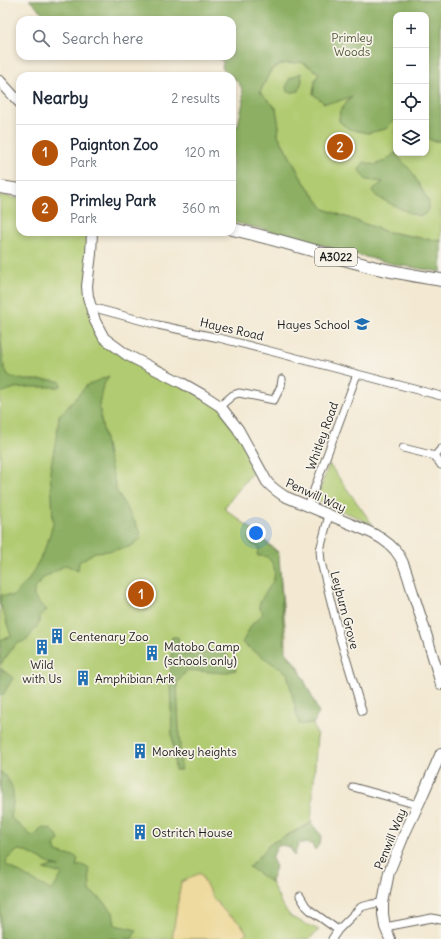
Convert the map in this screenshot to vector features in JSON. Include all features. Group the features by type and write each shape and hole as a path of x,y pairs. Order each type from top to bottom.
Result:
{"main road":[{"path":"0,187 16,189"},
{"name":"A3022","path":"236,230 400,274 441,280"}],"street":[{"path":"0,80 16,98"},
{"path":"91,307 87,286 92,236"},
{"name":"Hayes Road","path":"91,307 158,325 224,339 441,396"},
{"name":"Penwill Way","path":"91,307 95,321 104,338 127,355 182,383 220,406 238,429 271,487 284,496 376,535 389,543 403,563 441,684"},
{"name":"Whitley Road","path":"308,506 357,374"},
{"path":"220,406 233,395 238,393 274,400 281,386 282,379"},
{"path":"403,448 434,456 441,465"},
{"path":"434,456 441,449"},
{"name":"Leyburn Grove","path":"329,515 320,550 321,562 340,638 362,711"},
{"name":"Penwill Way","path":"390,939 383,914 383,903 389,872 441,753"},
{"path":"353,786 418,805"},
{"path":"300,896 310,910 338,930"},
{"path":"332,939 338,930 361,908 372,904 383,903"},
{"path":"386,927 432,918 441,920"}],"green space":[{"name":"Primley Woods","path":"29,0 441,0 441,141 433,141 429,139 429,12 393,12 393,122 386,129 368,133 349,129 339,121 340,111 352,96 336,102 324,103 313,94 315,80 319,73 302,62 281,64 271,70 260,92 276,108 279,126 278,135 302,179 324,209 384,231 441,241 441,272 397,265 236,223 236,126 238,126 243,95 241,87 236,81 236,72 227,72 222,68 223,61 221,60 236,60 236,16 46,16"},
{"path":"302,62 319,73 315,80 352,95 340,111 339,121 349,129 393,120 393,156 429,156 429,139 433,141 441,141 441,241 384,231 324,209 302,179 278,135 279,126 260,92 271,70 281,64"},
{"path":"301,73 302,80 299,91 287,92 286,88 289,79"},
{"path":"393,155 393,156 398,156 412,172 429,202 428,210 425,214 420,216 412,214 376,196 372,190 383,182 366,180 359,170 364,162 374,165 385,161"},
{"path":"0,195 16,198 16,236 87,236 91,254 87,286 104,338 220,406 258,465 224,508 278,552 286,636 286,652 298,666 318,713 313,724 317,735 311,823 270,844 250,867 271,882 282,905 291,917 319,930 309,939 0,939"},
{"path":"0,332 4,367 9,376 24,380 53,380 61,382 61,386 15,388 0,393"},
{"path":"109,376 103,386 99,404 108,455 117,492 140,531 141,539 129,547 95,552 79,562 78,571 66,565 42,579 34,590 34,597 47,610 40,616 39,623 27,640 16,644 0,665 0,640 11,636 0,605 0,595 13,596 28,581 48,541 53,524 50,471 59,415 87,385"},
{"path":"329,464 373,525 324,504 318,499"},
{"path":"253,531 279,555 285,652 298,668 319,713 313,724 299,724 287,673 242,643 252,624 263,614 259,605 275,575 271,561 265,556 258,556 257,553 259,548 248,539"},
{"path":"172,637 178,637 179,650 184,655 206,653 221,649 228,656 236,670 223,673 187,670 177,683 181,770 175,770 172,735 170,682"},
{"path":"0,668 13,678 3,695 0,695"},
{"path":"0,771 12,787 13,804 11,818 32,836 37,834 41,828 53,831 59,840 54,845 56,852 75,856 78,859 76,866 83,865 89,869 90,891 101,899 113,912 115,925 137,930 132,939 0,939","holes":["18,850 25,851 59,867 51,866 44,869 62,874 52,891 6,865 7,859"]},
{"path":"311,823 322,836 320,843 315,850 312,844 299,843 294,856 290,847 281,845 277,847 272,858 276,867 271,882 249,867 270,844"}],"sand":[{"path":"200,873 213,898 227,914 241,924 247,933 238,939 172,939 181,882"}],"place":[{"name":"Primley Park","path":"340,147"},
{"name":"Hayes School","path":"362,324"},
{"name":"Paignton Zoo","path":"141,594"},
{"name":"Centenary Zoo","path":"57,636"},
{"name":"Wild with Us","path":"42,647"},
{"name":"Matobo Camp (schools only)","path":"152,653"},
{"name":"Amphibian Ark","path":"83,678"},
{"name":"Monkey heights","path":"140,751"},
{"name":"Ostritch House","path":"140,832"}]}
